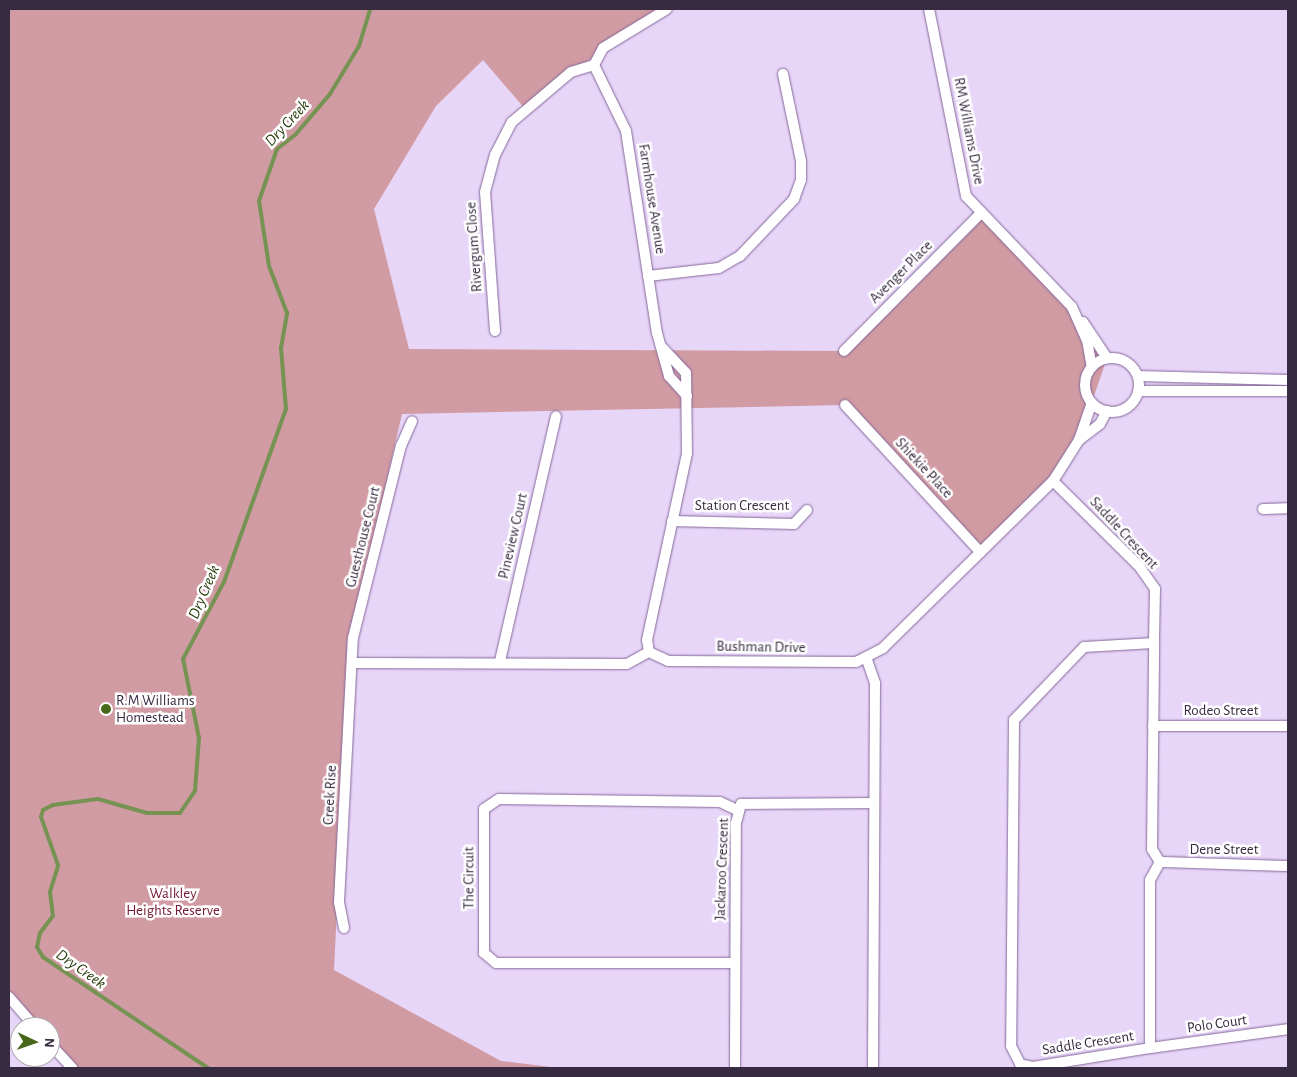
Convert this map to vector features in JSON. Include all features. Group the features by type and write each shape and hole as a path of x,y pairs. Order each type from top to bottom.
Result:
{"street":[{"path":"594,65 603,48 667,9"},
{"name":"RM Williams Drive","path":"929,9 936,29"},
{"name":"RM Williams Drive","path":"935,9 936,29 962,181 980,214 1077,315 1107,358"},
{"name":"Farmhouse Avenue","path":"594,65 626,131 648,276 661,345 672,383 687,396"},
{"name":"Rivergum Close","path":"495,331 485,192 495,155 512,122 571,72 594,65"},
{"path":"648,276 719,268 740,256 794,198 801,180 801,161 783,74"},
{"name":"Avenger Place","path":"844,351 980,214"},
{"name":"RM Williams Drive","path":"1077,315 1092,367"},
{"path":"352,663 500,661 627,664 649,652 647,640 687,453 687,396 684,368 661,345"},
{"path":"1107,358 1128,362 1138,376 1138,391 1124,409 1107,411 1092,403 1085,383 1092,367 1107,358"},
{"path":"1138,376 1288,380"},
{"path":"1138,391 1288,391"},
{"name":"Bushman Drive","path":"649,652 668,661 834,663 866,657 883,648 1053,481 1079,440 1092,403"},
{"name":"Shiekie Place","path":"845,405 980,552"},
{"name":"Bushman Drive","path":"1079,440 1100,424 1107,411"},
{"name":"Pineview Court","path":"500,661 556,416"},
{"name":"Guesthouse Court","path":"352,663 353,638 401,446 412,421"},
{"name":"Saddle Crescent","path":"1053,481 1139,566 1155,589 1152,849 1160,862 1150,880 1150,1048 1033,1068 1020,1064 1011,1046 1012,746 1014,720 1084,647 1154,643"},
{"path":"1263,508 1288,508"},
{"name":"Station Crescent","path":"672,521 794,524 807,510"},
{"path":"866,657 875,683 873,1068"},
{"name":"Creek Rise","path":"344,928 339,902 352,663"},
{"name":"Rodeo Street","path":"1153,726 1288,726"},
{"name":"The Circuit","path":"735,963 496,963 484,953 484,809 499,799 720,802 739,811"},
{"name":"Jackaroo Crescent","path":"735,1068 735,963 739,811 741,804 759,801 874,803"},
{"name":"Dene Street","path":"1160,862 1288,866"},
{"path":"9,997 26,1017"},
{"name":"Polo Court","path":"1150,1048 1288,1029"},
{"path":"60,1055 72,1068"}],"green space":[{"name":"Walkley Heights Reserve","path":"9,9 667,9 571,72 526,110 483,60 436,106 374,209 409,349 844,351 976,210 1077,315 1107,358 1079,440 1053,481 980,552 845,405 402,414 350,640 334,970 501,1061 559,1068 72,1068 60,1055 60,1017 26,1017 9,997"}],"waterway":[{"name":"Dry Creek","path":"208,1068 43,957 37,947 40,933 53,916 50,892 58,865 41,817 43,810 53,805 98,799 147,813 180,813 195,791 199,738 183,659 224,582 286,409 281,348 287,313 269,266 259,201 277,149 296,134 330,94 359,46 370,9"}],"place":[{"name":"R.M Williams Homestead","path":"106,709"}]}
